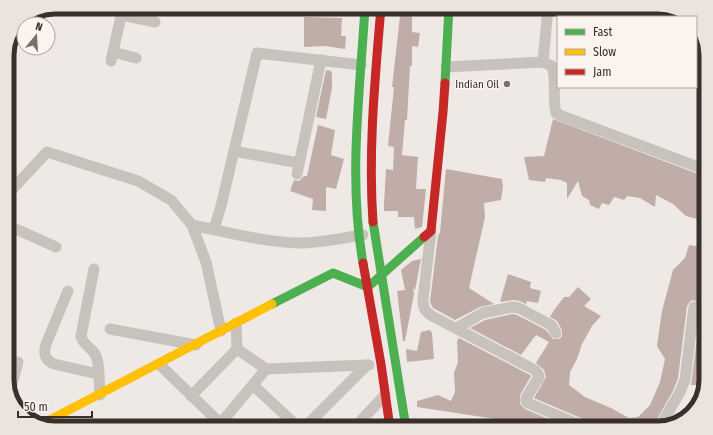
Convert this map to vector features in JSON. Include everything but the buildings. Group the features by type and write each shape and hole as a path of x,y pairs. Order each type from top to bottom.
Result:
{"main road":[{"path":"365,14 356,151 356,210 358,235 381,364 389,421"},
{"path":"380,14 373,104 371,152 372,211 374,233 405,421"},
{"path":"368,287 431,231 443,112 449,14"},
{"path":"48,421 333,273 368,287"}],"street":[{"path":"122,14 112,57 136,58"},
{"path":"132,14 155,22"},
{"path":"542,62 547,14"},
{"path":"214,229 221,206 257,53 361,65"},
{"path":"234,151 298,169 321,60"},
{"path":"446,67 542,62 552,66 554,72 554,104 556,113 699,167"},
{"path":"14,186 47,152 138,181 171,200 192,225 206,262 221,331"},
{"path":"192,225 266,240 298,243 328,241 374,233"},
{"path":"14,228 56,247"},
{"path":"431,231 423,306 425,311 535,370 538,374 538,381 526,398 526,401 570,421"},
{"path":"94,269 81,336 82,340 95,354 97,359 100,395"},
{"path":"68,291 46,344 44,351 45,357 48,362 54,364 98,374"},
{"path":"456,328 483,313 512,306 519,308 551,325 556,333"},
{"path":"663,421 680,392 685,380 694,307"},
{"path":"191,396 237,349 236,323"},
{"path":"110,329 196,345"},
{"path":"237,349 266,369 381,364"},
{"path":"14,376 18,362"},
{"path":"159,364 217,421"},
{"path":"311,421 366,365"},
{"path":"226,421 266,369"},
{"path":"253,385 292,421"},
{"path":"361,421 385,395"}],"traffic: fast":[{"path":"363,263 356,200 356,135 364,14"},
{"path":"445,83 449,14"},
{"path":"373,222 405,421"},
{"path":"272,304 333,273 368,287 424,237"}],"traffic: slow":[{"path":"48,421 272,304"}],"traffic: jam":[{"path":"373,222 371,168 380,14"},
{"path":"424,237 431,231 445,83"},
{"path":"363,263 381,364 389,421"}],"place":[{"name":"Indian Oil","path":"507,84"}]}
